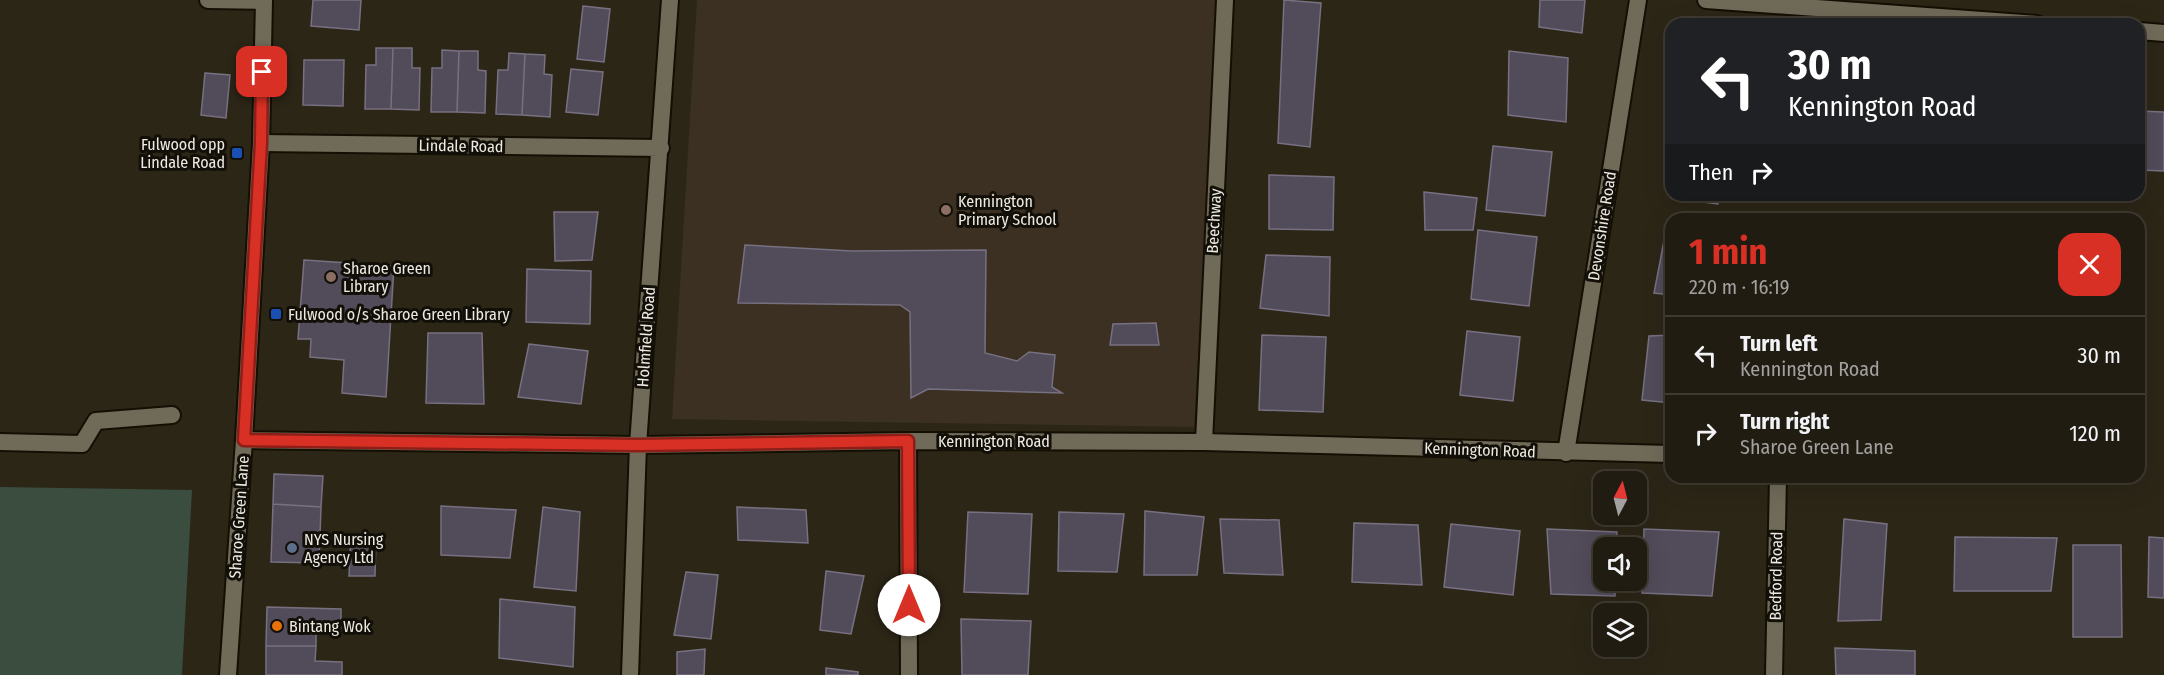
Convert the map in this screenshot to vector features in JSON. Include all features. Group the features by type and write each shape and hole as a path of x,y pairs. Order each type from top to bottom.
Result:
{"street":[{"path":"208,0 264,0"},
{"name":"Sharoe Green Lane","path":"228,675 261,143 264,0"},
{"name":"Holmfield Road","path":"630,675 638,445 670,0"},
{"name":"Beechway","path":"1204,442 1225,0"},
{"name":"Devonshire Road","path":"1566,453 1638,0"},
{"path":"1706,0 1954,18"},
{"path":"2145,31 2164,33"},
{"name":"Lindale Road","path":"261,143 661,148"},
{"path":"0,442 82,444 96,422 172,415"},
{"name":"Kennington Road","path":"244,440 638,445 1112,441 1665,454"},
{"path":"908,441 909,675"},
{"name":"Bedford Road","path":"1774,675 1778,483"}],"shaded area":[{"name":"Kennington Primary School","path":"697,0 1220,0 1194,427 672,419"}],"green space":[{"path":"0,487 192,490 182,675 0,675"}],"building":[{"path":"313,0 361,0 359,30 311,26"},
{"path":"1284,0 1321,3 1310,147 1278,143"},
{"path":"1540,0 1585,0 1582,33 1539,27"},
{"path":"583,6 610,9 604,62 577,59"},
{"path":"376,48 393,48 391,109 365,109 366,65 376,65"},
{"path":"393,48 412,48 412,68 420,68 419,110 391,109"},
{"path":"442,50 459,51 457,112 431,112 432,68 442,68"},
{"path":"459,51 478,51 478,70 486,71 485,113 457,112"},
{"path":"1509,51 1568,58 1566,122 1508,115"},
{"path":"509,53 525,54 522,115 496,114 498,70 508,70"},
{"path":"525,54 545,55 544,74 552,75 550,117 522,115"},
{"path":"304,60 344,60 343,106 303,105"},
{"path":"571,69 603,72 598,115 566,112"},
{"path":"205,73 230,75 226,118 201,115"},
{"path":"2145,111 2164,112 2164,171 2145,170"},
{"path":"1493,146 1552,152 1545,216 1486,210"},
{"path":"1269,175 1334,177 1333,230 1269,229"},
{"path":"1424,192 1477,198 1473,230 1425,230"},
{"path":"1694,201 1718,201 1718,204"},
{"path":"554,212 598,212 592,260 555,261"},
{"path":"1478,230 1537,237 1529,306 1471,299"},
{"path":"1665,235 1665,294 1654,293"},
{"path":"745,245 852,251 986,250 985,353 1017,361 1029,352 1055,355 1052,387 1062,393 928,389 911,398 910,312 900,305 738,303"},
{"path":"1266,255 1330,257 1329,316 1260,308"},
{"path":"304,260 394,266 386,397 342,393 344,360 310,357 311,339 298,339"},
{"path":"527,269 591,271 590,324 526,322"},
{"path":"1156,323 1159,345 1110,345 1113,324"},
{"path":"1467,331 1520,337 1513,401 1460,395"},
{"path":"428,333 482,333 484,404 426,403"},
{"path":"1262,335 1326,337 1323,412 1259,410"},
{"path":"1665,335 1665,402 1642,400 1649,336"},
{"path":"529,344 588,351 581,404 518,397"},
{"path":"274,474 323,476 321,507 273,504"},
{"path":"273,504 321,507 319,563 271,562"},
{"path":"441,506 516,510 510,558 441,555"},
{"path":"543,507 580,512 576,591 534,587"},
{"path":"737,507 806,510 808,543 738,540"},
{"path":"1145,511 1204,517 1197,575 1144,575"},
{"path":"968,512 1032,514 1028,594 964,592"},
{"path":"1059,512 1124,514 1117,572 1058,571"},
{"path":"1220,519 1279,520 1283,575 1224,573"},
{"path":"1844,519 1887,524 1881,620 1838,621"},
{"path":"1354,523 1418,525 1422,585 1352,582"},
{"path":"1451,524 1520,531 1513,595 1444,587"},
{"path":"1547,529 1617,532 1617,537 1593,537 1593,591 1615,591 1615,596 1551,594"},
{"path":"1644,529 1719,532 1712,596 1642,593 1642,591 1647,591 1647,537 1644,537"},
{"path":"351,534 376,535 375,576 349,576"},
{"path":"1955,537 2057,538 2051,591 1954,591"},
{"path":"2149,537 2164,538 2164,598 2148,597"},
{"path":"2073,545 2121,545 2122,637 2073,637"},
{"path":"826,571 864,576 851,634 820,630"},
{"path":"686,572 718,575 711,639 674,635"},
{"path":"500,599 575,607 573,667 499,658"},
{"path":"267,607 341,609 341,628 316,628 316,646 266,646"},
{"path":"961,619 1031,621 1028,675 962,675"},
{"path":"266,646 316,646 315,661 342,662 342,675 266,675"},
{"path":"1835,648 1915,651 1915,675 1836,675"},
{"path":"705,649 704,675 677,675 677,652"},
{"path":"826,668 858,672 858,675 826,675"}],"place":[{"name":"Fulwood opp Lindale Road","path":"237,153"},
{"name":"Kennington Primary School","path":"946,210"},
{"name":"Sharoe Green Library","path":"331,277"},
{"name":"Fulwood o/s Sharoe Green Library","path":"276,314"},
{"name":"NYS Nursing Agency Ltd","path":"292,548"},
{"name":"Bintang Wok","path":"277,626"}],"route":[{"path":"262,72 261,143 244,440 638,445 908,441 909,605"}]}
